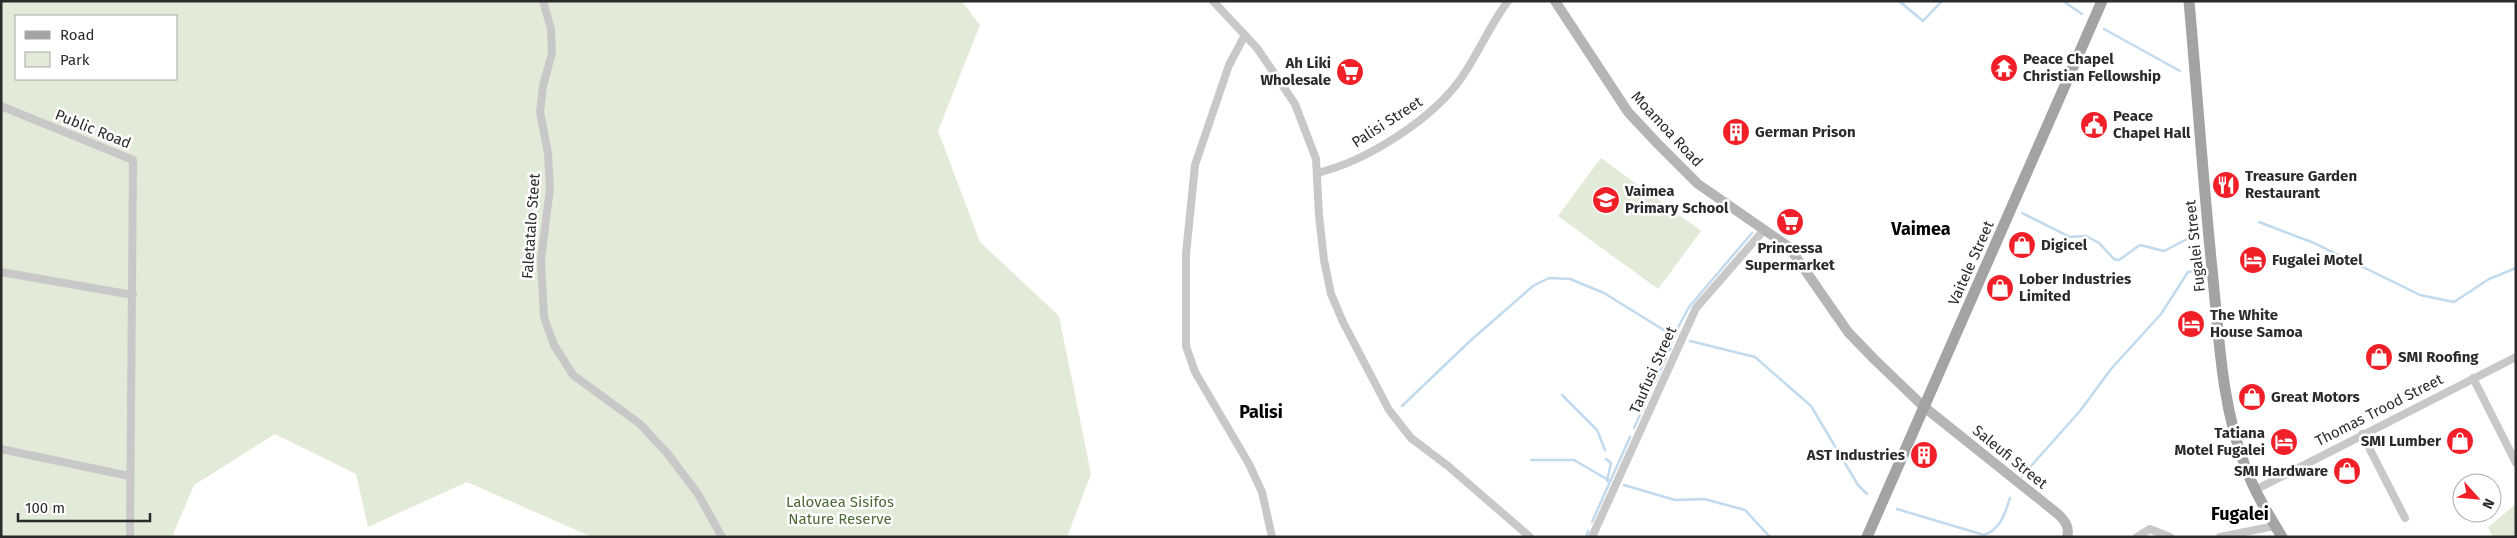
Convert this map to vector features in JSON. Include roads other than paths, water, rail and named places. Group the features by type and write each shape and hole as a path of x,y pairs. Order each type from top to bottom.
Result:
{"main road":[{"name":"Vaitele Street","path":"1867,537 2102,1"},
{"name":"Fugalei Street","path":"2189,1 2205,204 2223,374 2230,416 2245,467 2255,490 2282,537"}],"street":[{"name":"Faletatalo Steet","path":"543,1 551,29 552,53 540,112 548,153 549,173 542,260 544,317 554,345 573,375 640,424 667,453 698,494 722,537"},
{"path":"1213,1 1245,35 1273,70 1294,104 1316,159 1318,216 1331,294 1343,322 1389,410 1411,438 1448,466 1530,537"},
{"name":"Palisi Street","path":"1317,173 1338,168 1396,136 1440,102 1462,78 1508,1"},
{"name":"Moamoa Road","path":"1555,1 1628,112 1698,184 1789,247 1848,332 1923,406"},
{"path":"1245,35 1229,65 1195,165 1186,254 1186,346 1195,372 1259,485 1272,537"},
{"name":"Public Road","path":"1,106 133,160 130,537"},
{"name":"Taufusi Street","path":"1592,537 1696,308 1764,230"},
{"path":"1,272 133,296"},
{"name":"Thomas Trood Street","path":"2255,490 2516,357"},
{"path":"2473,378 2516,462"},
{"name":"Saleufi Street","path":"1923,406 2058,514 2066,522 2067,537"},
{"path":"2362,434 2405,518"},
{"path":"1,449 129,476"},
{"path":"2220,537 2275,526"},
{"path":"2137,537 2150,529 2170,537"}],"waterway":[{"path":"1899,1 1923,21 1942,1"},
{"path":"2063,1 2082,14"},
{"path":"2104,29 2180,71"},
{"path":"2022,213 2070,237 2086,236 2099,243 2114,259 2119,260 2140,245 2164,251 2193,236"},
{"path":"2259,222 2314,243 2420,295 2454,302 2489,279 2516,268"},
{"path":"1670,350 1673,337 1689,307 1752,233"},
{"path":"2284,265 2340,256"},
{"path":"2022,476 2080,411 2111,369 2161,314 2188,272 2204,269"},
{"path":"1402,406 1470,341 1533,286 1549,278 1570,279 1604,293 1675,337"},
{"path":"1690,341 1755,357 1811,406 1858,485 1867,494"},
{"path":"1655,382 1666,358"},
{"path":"1634,428 1651,391"},
{"path":"1562,395 1597,430 1605,450"},
{"path":"1592,522 1630,437"},
{"path":"1606,459 1611,463 1607,481"},
{"path":"1531,460 1574,460 1610,481"},
{"path":"1624,485 1675,500 1704,499 1745,510 1770,537"},
{"path":"1897,509 1984,535 1995,529 1998,525 2010,498"},
{"path":"1586,537 1588,531"}],"place":[{"name":"Peace Chapel Christian Fellowship","path":"2004,68"},
{"name":"Ah Liki Wholesale","path":"1350,72"},
{"name":"Peace Chapel Hall","path":"2094,125"},
{"name":"German Prison","path":"1736,132"},
{"name":"Treasure Garden Restaurant","path":"2226,185"},
{"name":"Vaimea Primary School","path":"1606,200"},
{"name":"Princessa Supermarket","path":"1790,222"},
{"name":"Digicel","path":"2022,245"},
{"name":"Fugalei Motel","path":"2253,260"},
{"name":"Lober Industries Limited","path":"2000,288"},
{"name":"The White House Samoa","path":"2191,324"},
{"name":"SMI Roofing","path":"2379,357"},
{"name":"Great Motors","path":"2252,397"},
{"name":"SMI Lumber","path":"2460,441"},
{"name":"Tatiana Motel Fugalei","path":"2284,442"},
{"name":"AST Industries","path":"1924,455"},
{"name":"SMI Hardware","path":"2347,471"}],"district":[{"name":"Vaimea","path":"1921,229"},
{"name":"Palisi","path":"1261,412"},
{"name":"Fugalei","path":"2240,514"}],"park label":[{"name":"Lalovaea Sisifos Nature Reserve","path":"840,510"}]}
